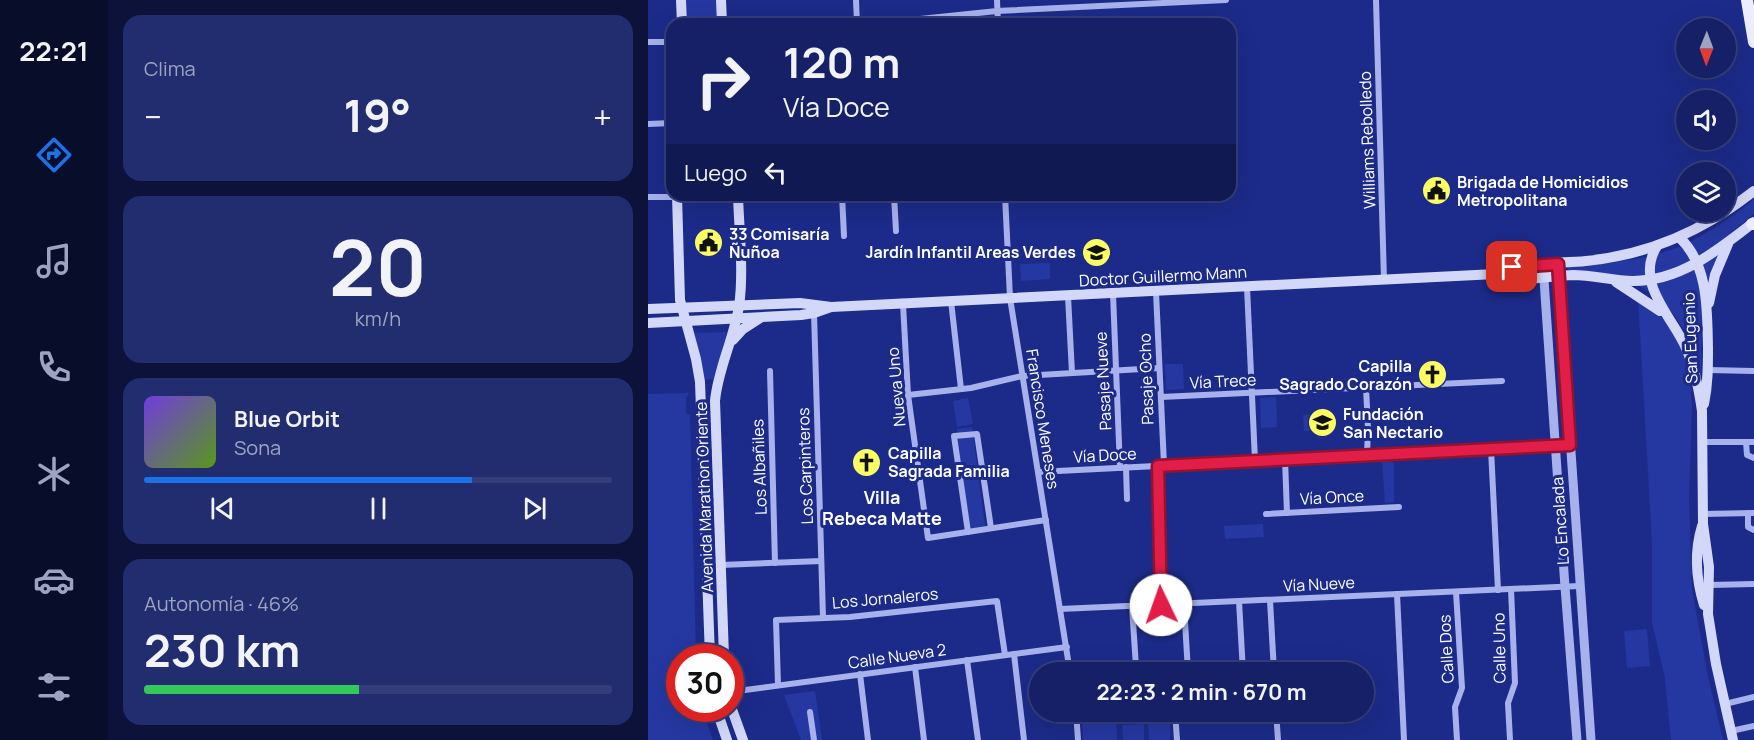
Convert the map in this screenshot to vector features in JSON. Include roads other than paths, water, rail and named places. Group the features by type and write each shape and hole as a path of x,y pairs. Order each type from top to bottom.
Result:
{"main road":[{"path":"681,0 682,18"},
{"path":"721,0 722,18"},
{"path":"1748,0 1754,42"},
{"name":"Doctor Guillermo Mann","path":"1496,274 1512,267 1605,259 1657,246 1716,218 1754,191"},
{"name":"Avenida Marathon Oriente","path":"677,201 681,307 700,382 710,644"},
{"name":"Avenida Marathon Oriente","path":"724,644 716,401 720,372 737,319 739,305 738,201"},
{"name":"Doctor Guillermo Mann","path":"648,309 809,303 831,307 1496,274 1512,278 1585,275 1627,281 1652,279 1696,264 1753,223"},
{"name":"San Eugenio","path":"1679,237 1688,246 1704,286 1707,309 1708,370 1702,411"},
{"path":"1707,309 1715,275 1730,241"},
{"path":"1652,279 1651,257 1657,246"},
{"path":"1611,278 1666,316"},
{"name":"San Eugenio","path":"1652,279 1656,298 1687,350 1696,378 1702,411 1703,519 1708,552 1708,614"},
{"path":"685,321 712,306"},
{"name":"Doctor Guillermo Mann","path":"648,323 814,314 831,307"},
{"path":"729,345 743,329 762,317"},
{"name":"San Eugenio","path":"1703,519 1698,540 1697,565 1700,590 1708,614 1732,736"},
{"path":"721,722 727,740"},
{"path":"736,722 743,740"}],"street":[{"path":"856,0 857,18"},
{"path":"996,0 998,18"},
{"path":"1056,0 1057,8"},
{"path":"930,18 1123,2 1226,0"},
{"name":"Williams Rebolledo","path":"1376,0 1384,280"},
{"path":"648,42 666,42"},
{"path":"648,124 666,123"},
{"path":"648,197 666,196"},
{"path":"842,201 844,236"},
{"path":"894,201 896,231"},
{"name":"Francisco Meneses","path":"1005,201 1010,298 1068,662"},
{"name":"Lo Encalada","path":"1558,264 1591,740"},
{"name":"Lo Encalada","path":"1543,265 1577,740"},
{"path":"1247,287 1255,461"},
{"name":"Pasaje Ocho","path":"1156,292 1161,397 1161,605"},
{"name":"Pasaje Nueve","path":"1113,294 1116,370 1127,499"},
{"path":"1068,296 1072,373"},
{"path":"951,301 961,389"},
{"name":"Nueva Uno","path":"903,304 908,395 928,538 968,532"},
{"name":"Los Carpinteros","path":"814,314 823,617"},
{"path":"908,395 961,389 1022,376 1159,368"},
{"path":"1708,370 1754,371"},
{"name":"Los Albañiles","path":"770,371 776,563"},
{"name":"Vía Trece","path":"1161,397 1502,381"},
{"path":"1366,387 1367,455"},
{"path":"991,528 976,434 954,436 968,532 1046,520"},
{"path":"1702,442 1750,442 1747,455 1754,458"},
{"name":"Vía Doce","path":"1038,472 1570,445"},
{"path":"1491,449 1498,590"},
{"path":"1285,459 1287,513"},
{"name":"Vía Once","path":"1266,514 1399,507"},
{"path":"1703,519 1751,513 1748,527 1754,530"},
{"path":"721,565 821,561"},
{"path":"1709,585 1754,584"},
{"name":"Vía Nueve","path":"1060,609 1579,586"},
{"name":"Calle Uno","path":"1510,740 1508,703 1515,686 1511,589"},
{"name":"Calle Dos","path":"1456,592 1462,688 1455,707 1457,740"},
{"path":"1397,594 1404,740"},
{"path":"1270,600 1273,662"},
{"name":"Los Jornaleros","path":"778,685 776,620 850,616 997,601 1005,655"},
{"path":"1239,601 1242,662"},
{"path":"1184,604 1187,662"},
{"path":"1132,606 1136,662"},
{"name":"Calle Nueva 2","path":"744,690 1066,646"},
{"path":"1014,654 1024,740"},
{"path":"967,660 978,740"},
{"path":"915,667 924,740"},
{"path":"860,674 868,740"},
{"path":"1725,704 1754,697"},
{"path":"810,712 814,740"},
{"path":"1077,722 1078,740"},
{"path":"1176,722 1177,740"},
{"path":"1277,722 1278,740"},
{"path":"1732,736 1754,726"}],"place":[{"name":"Brigada de Homicidios Metropolitana","path":"1436,191"},
{"name":"33 Comisaría Ñuñoa","path":"708,243"},
{"name":"Jardín Infantil Areas Verdes","path":"1097,252"},
{"name":"Capilla Sagrado Corazón","path":"1433,375"},
{"name":"Fundación San Nectario","path":"1322,423"},
{"name":"Capilla Sagrada Familia","path":"867,462"}],"district":[{"name":"Villa Rebeca Matte","path":"882,508"}]}
